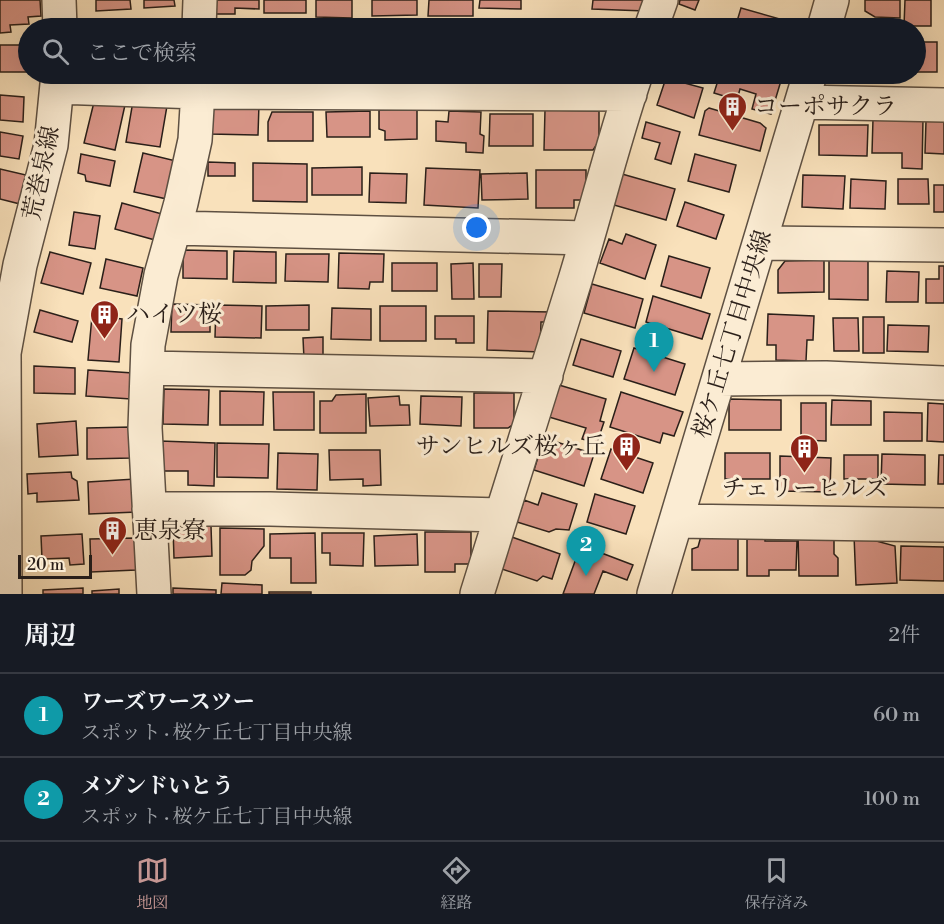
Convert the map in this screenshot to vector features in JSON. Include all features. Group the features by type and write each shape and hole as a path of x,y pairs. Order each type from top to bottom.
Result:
{"street":[{"path":"58,0 59,18"},
{"path":"199,18 200,0"},
{"path":"655,18 661,0"},
{"path":"827,18 832,0"},
{"name":"荒巻泉線","path":"5,594 2,487 4,353 20,266 51,146 58,84"},
{"path":"154,594 145,428 148,345 161,275 195,140 198,84"},
{"path":"477,594 546,376 633,84"},
{"path":"806,88 944,105"},
{"name":"桜ケ丘七丁目中央線","path":"654,594 806,88"},
{"path":"174,228 587,238"},
{"path":"760,243 944,245"},
{"path":"148,368 546,376"},
{"path":"719,379 826,378 944,383"},
{"path":"149,509 270,509 501,515"},
{"path":"676,520 944,525"}],"building":[{"path":"0,0 40,0 41,16 18,18 18,25 10,25 11,32 0,33"},
{"path":"96,0 130,0 131,9 96,11"},
{"path":"144,0 174,0 175,6 144,8"},
{"path":"211,0 259,0 259,9 235,8 235,14 210,14"},
{"path":"264,0 306,0 306,13 264,13"},
{"path":"316,0 352,0 352,18 316,17"},
{"path":"372,0 417,0 417,15 372,16"},
{"path":"429,0 473,0 473,16 428,16"},
{"path":"480,0 521,0 521,9 479,8"},
{"path":"593,0 645,0 645,11 592,9"},
{"path":"680,0 699,0 695,10 679,4"},
{"path":"865,0 900,0 900,18 875,17 865,11"},
{"path":"905,0 931,0 931,26 926,26 926,18 904,18"},
{"path":"741,8 776,18 738,18"},
{"path":"926,42 937,42 937,72 926,72"},
{"path":"0,45 18,45 18,72 0,72"},
{"path":"664,84 688,84 703,88 694,118 657,105"},
{"path":"717,84 780,84 771,114 752,109 756,94 740,89 737,100 714,93"},
{"path":"0,95 24,97 23,122 0,120"},
{"path":"95,98 125,105 115,150 84,143"},
{"path":"133,101 167,106 160,147 126,142"},
{"path":"211,103 259,104 258,135 210,134"},
{"name":"コーポサクラ","path":"709,108 760,123 766,128 760,151 699,135 705,111"},
{"path":"417,109 417,139 385,140 385,131 379,129 379,110"},
{"path":"545,110 599,111 599,141 593,150 544,150"},
{"path":"370,111 370,137 327,137 326,112"},
{"path":"449,111 481,112 480,134 484,136 483,153 466,152 466,143 436,141 436,121 448,122"},
{"path":"272,112 313,112 313,141 268,141 268,122"},
{"path":"490,114 533,114 533,146 489,146"},
{"path":"873,119 923,119 922,169 902,168 902,153 872,153"},
{"path":"926,121 944,121 944,154 925,153"},
{"path":"646,122 680,132 671,164 655,159 660,143 642,138"},
{"path":"819,125 868,125 867,156 819,155"},
{"path":"0,132 23,136 19,159 0,156"},
{"path":"143,153 176,161 167,199 134,192"},
{"path":"81,154 115,161 110,186 86,181 85,175 78,173"},
{"path":"695,154 736,165 729,192 688,181"},
{"path":"208,162 235,163 235,176 208,176"},
{"path":"253,163 307,164 307,202 253,201"},
{"path":"362,167 362,195 312,195 312,168"},
{"path":"426,168 480,170 478,208 424,205"},
{"path":"0,169 26,175 20,204 0,199"},
{"path":"536,170 586,170 586,200 574,200 574,208 536,208"},
{"path":"370,173 407,174 406,203 369,202"},
{"path":"527,173 528,199 482,200 481,174"},
{"path":"622,174 675,189 666,220 614,205"},
{"path":"803,175 845,176 843,209 802,207"},
{"path":"851,179 886,181 885,209 850,208"},
{"path":"898,179 928,179 929,204 898,204"},
{"path":"934,185 944,185 944,212 934,212"},
{"path":"685,202 724,215 716,239 677,226"},
{"path":"122,203 162,214 155,240 115,229"},
{"path":"74,212 100,216 95,249 69,245"},
{"path":"626,234 656,245 645,279 600,263 609,239 622,244"},
{"path":"183,250 227,251 227,279 183,278"},
{"path":"234,251 276,252 276,283 233,282"},
{"path":"50,252 91,263 83,294 41,283"},
{"path":"339,253 384,254 383,282 370,282 369,289 338,288"},
{"path":"286,254 329,254 328,282 285,281"},
{"path":"669,256 710,268 701,298 661,286"},
{"path":"106,259 143,268 137,296 100,288"},
{"path":"824,260 824,292 778,293 778,270 785,261"},
{"path":"829,260 868,261 868,300 829,299"},
{"path":"392,263 437,263 437,291 392,291"},
{"path":"473,263 474,299 452,299 451,264"},
{"path":"479,264 502,264 501,297 479,297"},
{"path":"939,266 944,266 944,303 926,303 926,279 939,279"},
{"path":"887,271 919,272 918,302 886,302"},
{"path":"592,284 643,299 635,328 584,313"},
{"path":"653,296 710,314 702,339 646,322"},
{"path":"172,304 210,305 210,332 171,332"},
{"path":"216,305 262,306 261,338 215,337"},
{"path":"309,305 309,330 266,330 266,306"},
{"path":"380,306 426,306 426,341 380,341"},
{"path":"332,308 371,309 371,340 331,339"},
{"path":"40,310 78,321 72,342 34,332"},
{"path":"488,311 551,312 548,322 541,322 540,352 487,350"},
{"path":"768,314 814,316 813,340 807,340 806,361 776,360 776,345 767,345"},
{"name":"ハイツ桜","path":"92,316 122,319 119,362 88,360"},
{"path":"435,316 474,316 474,343 456,343 456,339 435,339"},
{"path":"863,317 884,317 884,353 863,353"},
{"path":"833,318 858,318 859,351 834,351"},
{"path":"888,325 929,326 928,352 887,351"},
{"path":"323,337 323,359 304,359 303,338"},
{"path":"581,339 621,351 613,377 573,365"},
{"path":"634,348 685,364 675,395 624,379"},
{"path":"34,366 75,368 75,394 34,393"},
{"path":"88,370 133,373 131,399 86,396"},
{"path":"559,385 606,399 600,421 604,422 597,443 582,439 586,428 549,417"},
{"path":"164,389 209,390 208,425 163,424"},
{"path":"220,391 264,392 263,425 220,425"},
{"path":"273,392 314,392 314,430 274,430"},
{"path":"621,392 683,412 674,436 663,433 660,443 610,427"},
{"path":"474,393 514,393 514,424 508,428 474,428"},
{"path":"366,394 366,433 320,433 320,401 332,401 336,395"},
{"path":"399,396 400,405 409,405 410,425 370,426 368,398"},
{"path":"421,396 462,397 461,426 420,424"},
{"path":"729,399 781,400 781,430 729,430"},
{"path":"832,400 871,401 871,425 831,425"},
{"path":"801,403 826,403 826,441 801,440"},
{"path":"928,403 944,404 944,442 927,441"},
{"path":"884,412 922,413 922,441 884,441"},
{"path":"76,421 78,455 39,457 37,424"},
{"path":"131,427 131,458 87,459 87,428"},
{"path":"544,438 594,454 584,486 534,470"},
{"path":"160,441 215,443 214,486 188,485 188,471 159,471"},
{"path":"217,443 269,444 268,478 217,477"},
{"name":"サンヒルズ桜ヶ丘","path":"611,449 653,463 643,493 601,479"},
{"path":"329,450 380,450 381,485 363,486 363,479 330,480"},
{"path":"278,453 318,454 317,490 277,489"},
{"path":"725,453 770,453 770,479 725,479"},
{"path":"882,454 925,455 925,485 881,484"},
{"path":"844,455 878,455 878,479 844,479"},
{"path":"939,455 944,455 944,484 938,484"},
{"name":"チェリーヒルズ","path":"780,456 831,458 830,492 780,491"},
{"path":"71,472 72,478 77,481 79,500 37,502 37,493 28,494 27,474"},
{"path":"135,479 137,512 89,514 88,482"},
{"path":"542,493 577,504 569,530 556,529 549,532 517,522 524,500 538,505"},
{"path":"595,494 635,506 626,534 587,522"},
{"path":"211,526 212,556 174,558 173,528"},
{"path":"220,528 264,529 264,546 252,561 251,570 245,575 220,575"},
{"path":"425,532 471,532 471,564 455,564 455,572 425,572"},
{"path":"315,533 316,583 291,583 291,558 270,558 270,534"},
{"path":"322,533 364,533 363,566 330,565 330,553 322,553"},
{"path":"747,533 765,534 765,541 797,541 796,570 769,570 769,576 747,576"},
{"path":"798,533 834,533 834,554 838,558 838,576 799,576"},
{"path":"82,534 84,564 70,565 69,558 42,559 41,536"},
{"path":"417,534 418,565 375,566 374,536"},
{"path":"854,535 895,546 897,583 856,585"},
{"path":"509,536 560,554 552,579 543,576 537,581 499,568"},
{"path":"701,536 738,536 738,570 692,570 692,549 698,547"},
{"name":"恵泉寮","path":"135,538 136,570 91,572 90,539"},
{"path":"901,546 944,547 944,581 900,580"},
{"path":"591,549 633,565 627,580 603,571 594,594 563,594 577,556 587,559"},
{"path":"222,583 262,585 262,594 221,594"},
{"path":"83,588 83,594 43,594 43,590"},
{"path":"173,588 216,590 216,594 173,594"},
{"path":"119,589 119,594 92,594 92,591"},
{"path":"269,592 311,592 311,594 269,594"}],"place":[{"name":"コーポサクラ","path":"733,132"},
{"name":"ハイツ桜","path":"105,340"},
{"name":"ワーズワースツー","path":"654,372"},
{"name":"サンヒルズ桜ヶ丘","path":"627,472"},
{"name":"チェリーヒルズ","path":"805,474"},
{"name":"恵泉寮","path":"113,556"},
{"name":"メゾンドいとう","path":"586,576"}]}
